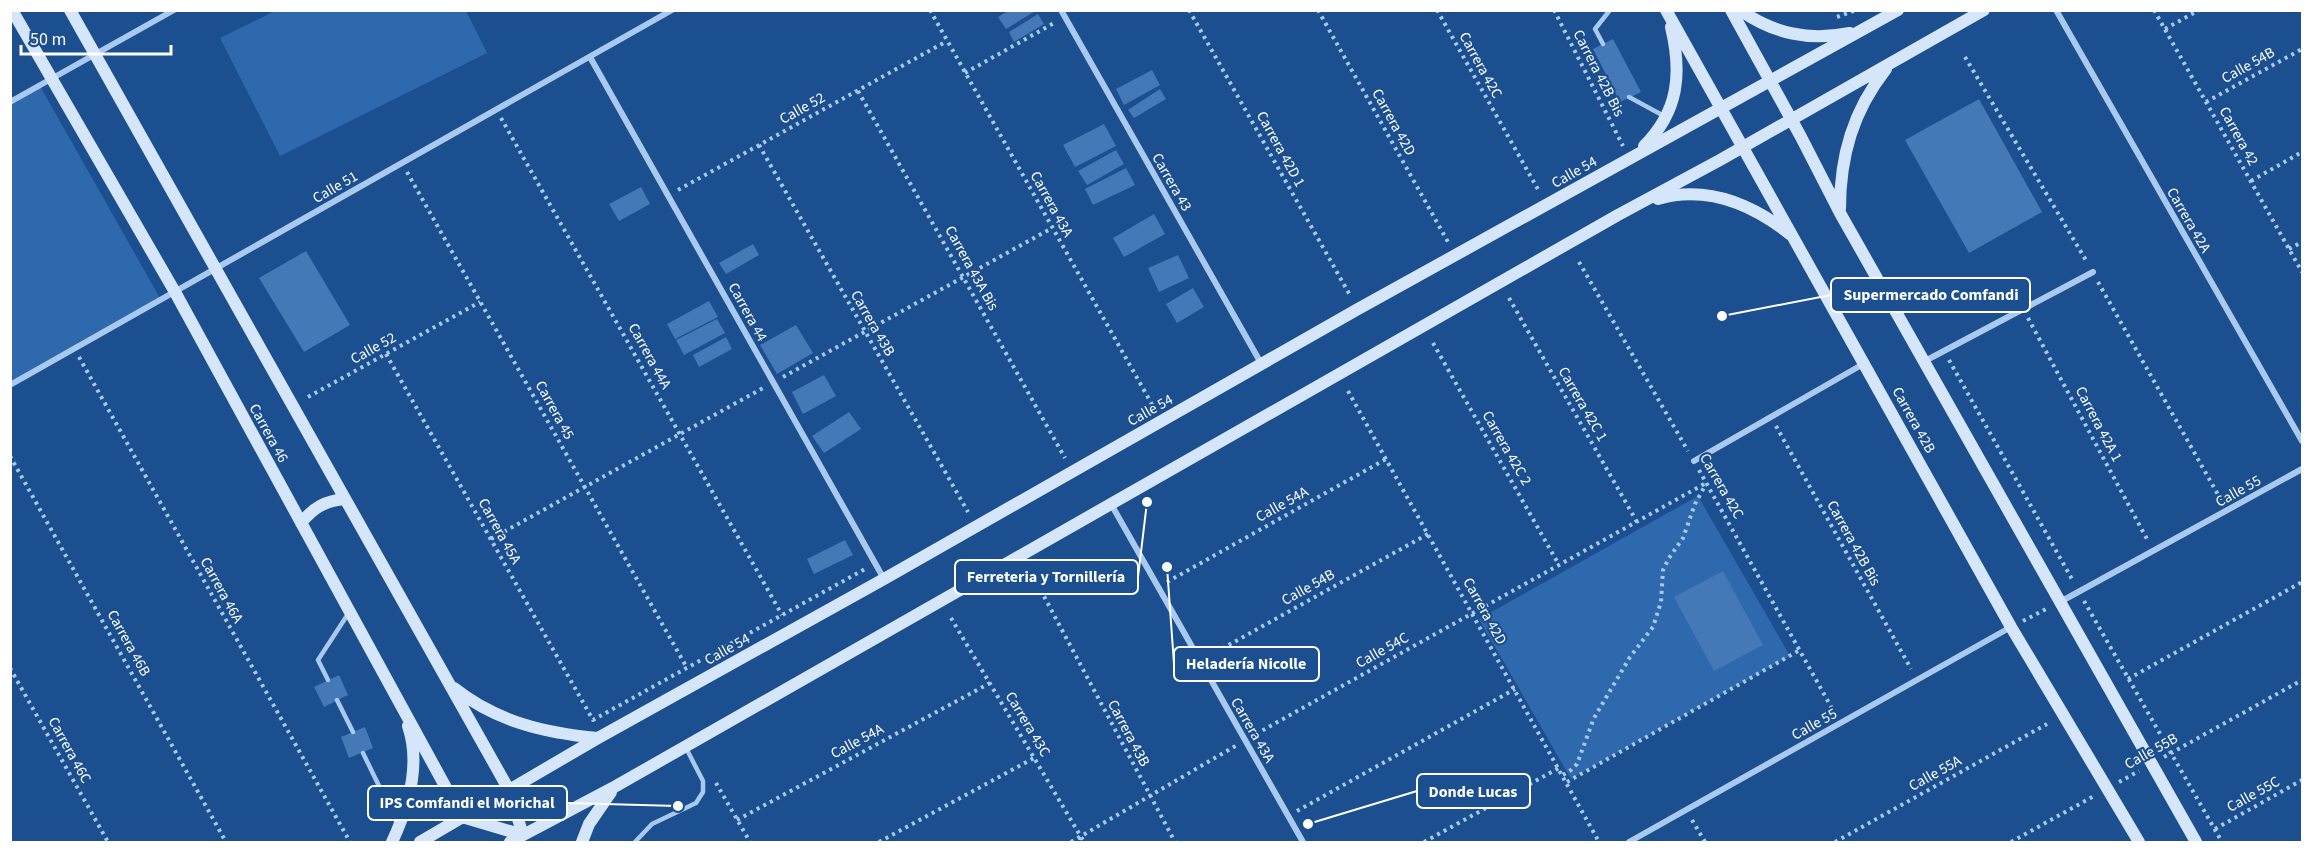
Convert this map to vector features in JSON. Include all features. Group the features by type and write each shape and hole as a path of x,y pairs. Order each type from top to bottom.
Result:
{"main road":[{"name":"Carrera 46","path":"12,10 175,292 462,817"},
{"path":"70,10 509,790 525,839"},
{"path":"1731,10 1840,213 2196,843"},
{"path":"1740,10 1761,24 1807,37 1854,32 1876,23"},
{"name":"Calle 54","path":"420,843 598,738 1629,158 1898,10"},
{"path":"510,843 525,839 1618,215 1744,147 1984,10"},
{"path":"1629,158 1650,140 1666,117 1672,100 1678,73 1675,44 1667,12"},
{"name":"Carrera 42B","path":"1667,12 2012,627 2139,843"},
{"path":"1840,213 1843,159 1849,134 1873,85 1890,63"},
{"path":"1618,215 1642,203 1669,196 1723,197 1749,207 1774,221 1796,239"},
{"path":"301,523 320,505 332,500 345,499"},
{"path":"448,682 485,709 524,726 551,733 598,738"},
{"path":"392,843 399,828 410,789 412,761 410,732 401,705"},
{"path":"582,843 601,804 616,786"},
{"path":"462,817 525,839"}],"street":[{"path":"10,102 174,10"},
{"name":"Calle 51","path":"10,385 672,10"},
{"name":"Carrera 43","path":"1061,10 1262,365"},
{"name":"Carrera 42A","path":"2056,10 2302,441"},
{"name":"Carrera 44","path":"590,57 884,579"},
{"path":"1925,361 2093,272"},
{"path":"1694,461 1865,362"},
{"name":"Calle 55","path":"2060,603 2302,469"},
{"name":"Carrera 43A","path":"1111,504 1303,843"},
{"name":"Calle 55","path":"1629,843 2012,627"}],"lane":[{"path":"1603,44 1595,29 1610,10"},
{"path":"1629,97 1666,117"},
{"path":"328,681 318,660 350,611"},
{"path":"338,700 353,732"},
{"path":"636,843 652,824 696,803 703,792 703,781 685,747"},
{"path":"363,753 399,828"}],"path":[{"name":"Carrera 43A","path":"930,10 1154,408"},
{"name":"Carrera 42D 1","path":"1189,10 1352,298"},
{"name":"Carrera 42D","path":"1318,10 1449,244"},
{"name":"Carrera 42C","path":"1437,10 1540,194"},
{"name":"Carrera 42B Bis","path":"1554,10 1623,147"},
{"name":"Carrera 42","path":"2154,10 2302,272"},
{"path":"2165,29 2199,10"},
{"path":"965,73 1065,17"},
{"name":"Calle 52","path":"669,195 947,41"},
{"name":"Calle 54B","path":"2206,102 2302,49"},
{"name":"Carrera 43A Bis","path":"858,91 1065,458"},
{"name":"Carrera 44A","path":"497,110 782,615"},
{"name":"Carrera 43B","path":"759,145 968,512"},
{"path":"2250,181 2302,152"},
{"name":"Carrera 45","path":"402,163 687,668"},
{"path":"2289,249 2302,242"},
{"name":"Carrera 42C","path":"1579,262 1694,461 1840,723"},
{"name":"Carrera 42C 1","path":"1509,298 1637,522"},
{"name":"Calle 52","path":"308,397 480,302"},
{"name":"Carrera 42A 1","path":"2023,309 2153,551"},
{"name":"Carrera 42C 2","path":"1433,343 1559,565"},
{"name":"Carrera 46A","path":"74,349 350,843"},
{"name":"Carrera 45A","path":"386,354 593,720"},
{"name":"Carrera 42D","path":"1348,391 1599,843"},
{"name":"Carrera 42B Bis","path":"1771,417 1917,680"},
{"name":"Carrera 46B","path":"10,456 226,843"},
{"name":"Calle 54A","path":"1158,586 1386,459"},
{"path":"1563,775 1577,764 1594,718 1630,657 1653,627 1661,602 1663,570 1683,538 1695,504 1706,483"},
{"name":"Calle 54C","path":"1071,843 1148,795 1245,740 1706,483"},
{"name":"Calle 54B","path":"1200,660 1428,534"},
{"name":"Carrera 43B","path":"1030,570 1175,843"},
{"path":"2108,690 2302,582"},
{"path":"2012,627 2060,603"},
{"name":"Carrera 43C","path":"951,618 1084,843"},
{"path":"1567,782 1800,650"},
{"name":"Carrera 46C","path":"10,668 108,843"},
{"name":"Calle 55B","path":"2011,843 2302,680"},
{"name":"Calle 54A","path":"737,820 990,683"},
{"path":"1288,816 1515,689"},
{"name":"Calle 55A","path":"1835,843 2047,724"},
{"path":"879,843 1034,758"},
{"path":"1424,843 1559,768"},
{"path":"710,773 750,843"},
{"name":"Calle 55C","path":"2215,830 2302,780"},
{"path":"1686,810 1705,843"}],"shaded area":[{"path":"275,11 466,11 487,53 280,156 220,38"},
{"path":"40,86 161,300 10,385 10,102"},
{"path":"1698,496 1790,656 1571,779 1479,619"}],"building":[{"path":"1010,10 1037,10 1006,29 998,17"},
{"path":"1038,14 1044,24 1014,42 1009,32"},
{"path":"1613,39 1641,92 1620,102 1593,49"},
{"path":"1152,70 1160,85 1124,105 1116,89"},
{"path":"1160,89 1166,99 1134,118 1128,110"},
{"path":"1979,99 2042,212 1969,253 1905,140"},
{"path":"1104,124 1116,146 1075,167 1063,145"},
{"path":"1116,150 1124,164 1087,185 1078,171"},
{"path":"1126,168 1135,185 1093,205 1085,189"},
{"path":"641,187 650,204 619,221 609,204"},
{"path":"1154,214 1165,234 1124,257 1113,238"},
{"path":"753,244 759,255 726,274 719,263"},
{"path":"306,251 350,325 304,352 259,278"},
{"path":"1178,255 1189,278 1159,292 1148,268"},
{"path":"1193,288 1204,307 1177,323 1166,304"},
{"path":"709,301 718,317 675,339 667,324"},
{"path":"717,319 725,333 684,355 676,340"},
{"path":"796,325 813,353 777,374 760,345"},
{"path":"726,337 732,349 699,367 693,355"},
{"path":"824,375 836,396 803,414 792,392"},
{"path":"849,412 861,429 824,453 812,436"},
{"path":"845,540 853,555 814,574 807,559"},
{"path":"1723,571 1763,645 1714,671 1674,597"},
{"path":"339,675 348,695 324,707 314,687"},
{"path":"365,727 373,748 349,758 341,737"}],"place":[{"name":"Supermercado Comfandi","path":"1722,316"},
{"name":"Ferreteria y Tornillería","path":"1147,502"},
{"name":"Heladería Nicolle","path":"1167,567"},
{"name":"IPS Comfandi el Morichal","path":"678,806"},
{"name":"Donde Lucas","path":"1308,824"}]}
